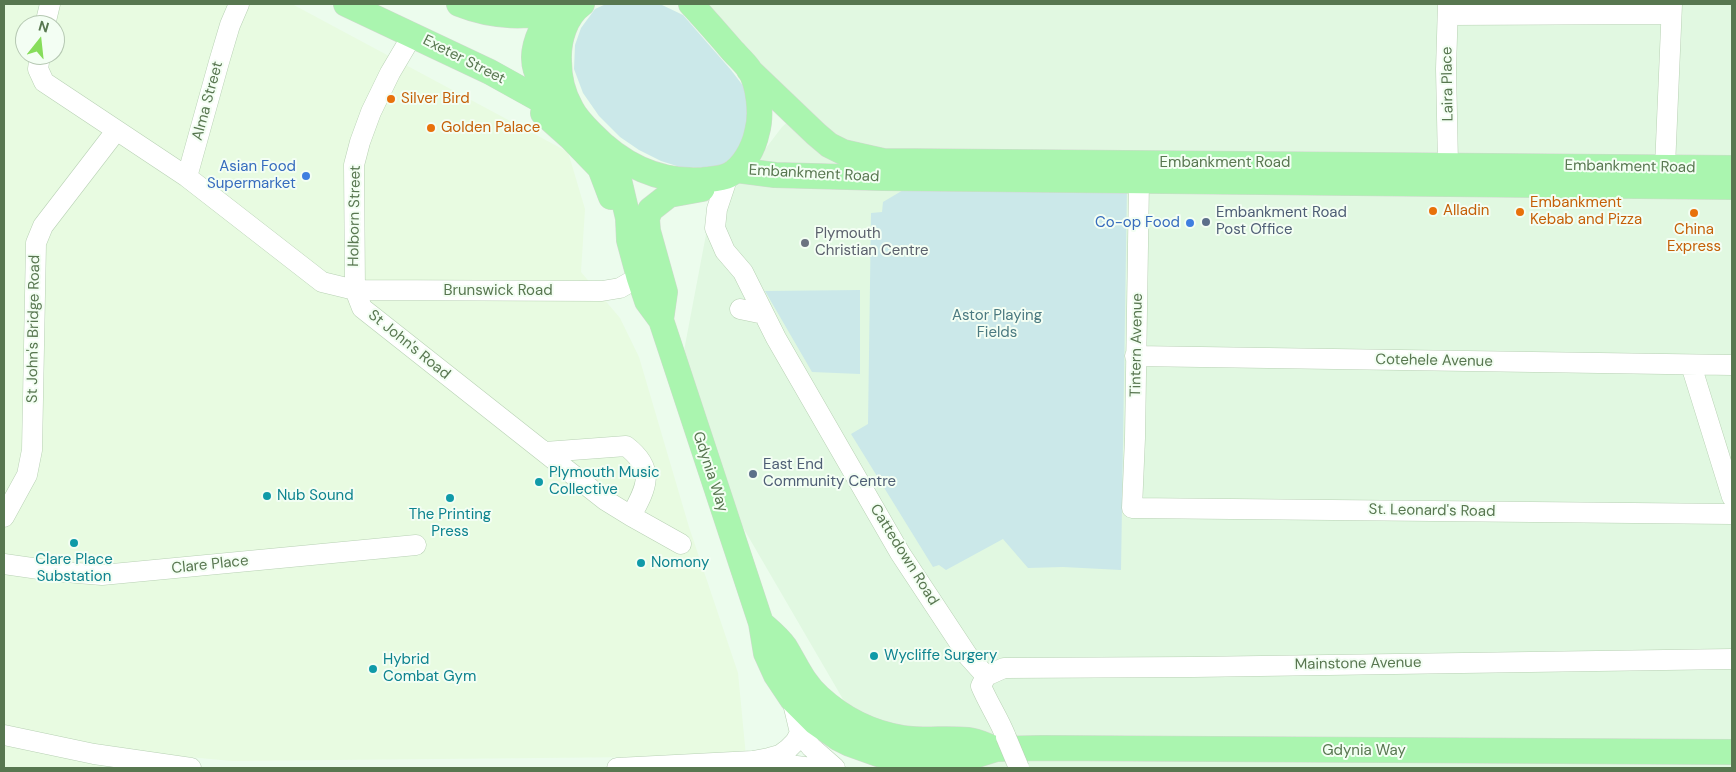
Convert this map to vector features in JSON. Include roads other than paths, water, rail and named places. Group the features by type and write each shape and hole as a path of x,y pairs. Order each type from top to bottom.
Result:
{"main road":[{"name":"Exeter Street","path":"346,4 413,34 575,115"},
{"path":"459,4 472,9 505,16 567,7"},
{"name":"Embankment Road","path":"691,4 750,70 816,134 843,152 883,161 1448,164 1732,168"},
{"path":"567,7 541,29 535,44 534,60 536,72 544,86 575,115"},
{"path":"728,175 748,155 760,124 756,90 750,70"},
{"path":"490,72 535,106 572,138 600,168 623,233 629,240"},
{"name":"Embankment Road","path":"575,115 613,154 634,167 673,180 694,181 728,175 775,175 1732,187"},
{"name":"Gdynia Way","path":"613,154 628,218 629,240 647,301 662,320 761,623 766,653 776,675 792,699 815,722 838,738 878,754 943,764 996,749 1732,752"},
{"name":"Gdynia Way","path":"662,320 665,292 648,231 647,219 650,210 669,196 707,188 728,175"},
{"name":"Gdynia Way","path":"761,623 784,646 804,681 817,696 848,719 867,728 896,737 931,740 969,740 996,749"}],"street":[{"name":"Alma Street","path":"187,177 230,25 239,4"},
{"path":"1448,9 1672,9 1665,167"},
{"name":"Laira Place","path":"1448,9 1446,69 1448,164"},
{"name":"Holborn Street","path":"355,290 354,165 371,112 390,72 413,34"},
{"path":"39,65 38,69 44,82 187,177 322,282 355,290"},
{"name":"St John's Bridge Road","path":"4,517 27,475 32,450 36,243 43,226 116,131"},
{"name":"Cattedown Road","path":"728,175 717,209 715,228 725,251 743,272 776,338 900,553 968,656 986,676"},
{"name":"Tintern Avenue","path":"1132,508 1135,438 1139,181"},
{"name":"Brunswick Road","path":"355,290 602,291 620,288 640,277"},
{"name":"St John's Road","path":"355,290 362,308 605,500 681,544"},
{"path":"740,309 764,314"},
{"name":"Cotehele Avenue","path":"1136,356 1732,365"},
{"path":"1691,365 1732,497"},
{"path":"545,452 626,446 638,455 646,469 645,486 631,516"},
{"name":"St. Leonard's Road","path":"1132,508 1732,514"},
{"name":"Clare Place","path":"4,564 102,575 416,545"},
{"name":"Mainstone Avenue","path":"986,676 1004,668 1732,659"},
{"path":"986,676 981,686 998,718 1019,768"},
{"path":"792,699 800,733 811,747 835,768"},
{"path":"753,761 780,755 795,742 800,733"},
{"path":"4,735 94,754 191,768"},
{"path":"617,768 753,761 812,768"}],"place":[{"name":"Silver Bird","path":"391,99"},
{"name":"Golden Palace","path":"431,128"},
{"name":"Asian Food Supermarket","path":"306,176"},
{"name":"Alladin","path":"1433,211"},
{"name":"Embankment Kebab and Pizza","path":"1520,212"},
{"name":"China Express","path":"1694,213"},
{"name":"Embankment Road Post Office","path":"1206,222"},
{"name":"Co-op Food","path":"1190,223"},
{"name":"Plymouth Christian Centre","path":"805,243"},
{"name":"East End Community Centre","path":"753,474"},
{"name":"Plymouth Music Collective","path":"539,482"},
{"name":"Nub Sound","path":"267,496"},
{"name":"The Printing Press","path":"450,498"},
{"name":"Clare Place Substation","path":"74,543"},
{"name":"Nomony","path":"641,563"},
{"name":"Wycliffe Surgery","path":"874,656"},
{"name":"Hybrid Combat Gym","path":"373,669"}],"park label":[{"name":"Astor Playing Fields","path":"997,324"}]}
